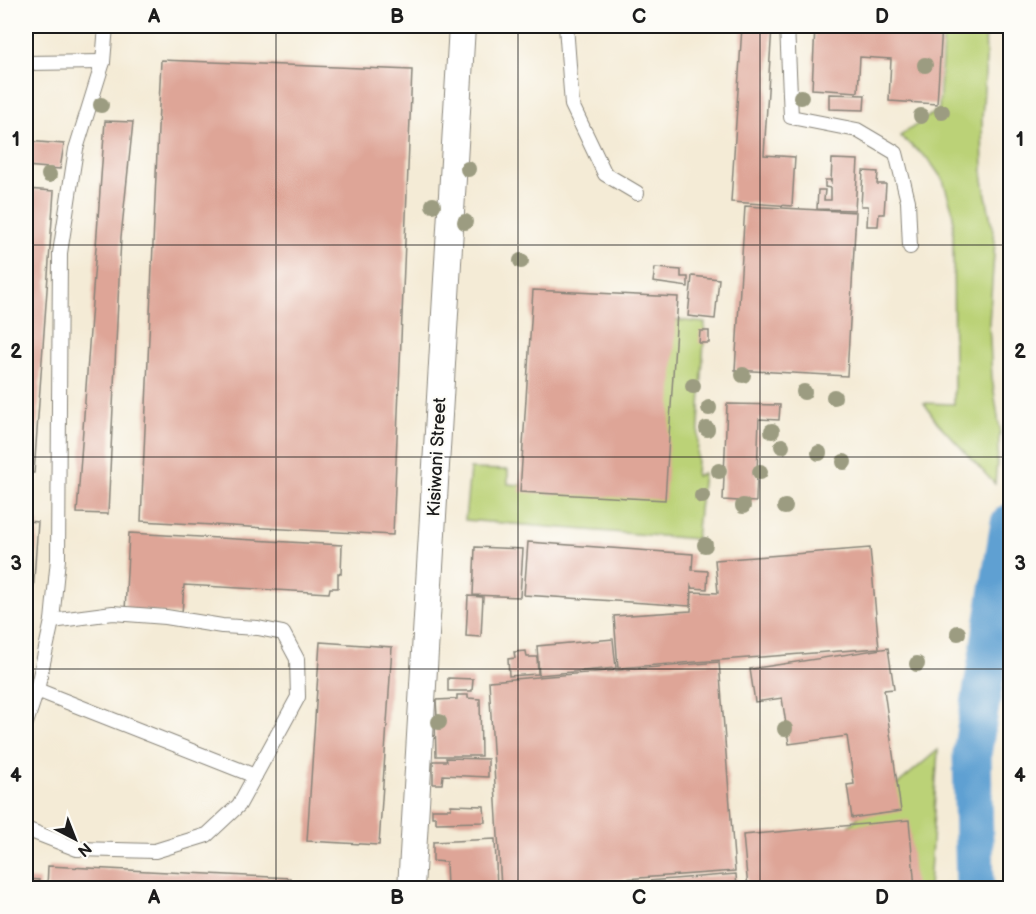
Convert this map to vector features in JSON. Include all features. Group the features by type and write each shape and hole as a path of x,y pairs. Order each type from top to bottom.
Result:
{"street":[{"name":"Kisiwani Street","path":"411,888 462,26"}],"lane":[{"path":"26,723 37,690 52,621 58,560 60,253 76,149 103,62 106,26"},
{"path":"566,26 572,105 605,174 637,193"},
{"path":"787,26 791,117 857,130 896,153 908,201 910,247"},
{"path":"26,63 103,62"},
{"path":"26,829 76,849 155,851 207,835 239,805 298,697 297,659 283,633 166,617 113,613 52,621"},
{"path":"37,690 255,776"}],"green space":[{"path":"944,26 985,26 983,180 995,241 989,323 992,378 1000,430 995,484 937,422 924,403 954,404 953,212 943,180 929,160 900,136 939,109"},
{"path":"667,319 705,323 696,476 703,473 696,539 465,520 470,469 508,470 508,484 651,494"},
{"path":"938,750 929,888 835,888 822,848"}],"building":[{"path":"742,26 772,26 764,155 795,157 792,206 731,202"},
{"path":"815,26 942,26 937,104 889,101 891,59 860,57 858,92 812,89"},
{"path":"161,60 412,70 393,535 141,521"},
{"path":"829,94 865,95 864,110 829,109"},
{"path":"105,121 133,122 121,237 108,514 77,513"},
{"path":"26,141 64,144 60,169 26,166"},
{"path":"832,159 858,160 855,210 817,209 818,190 825,190 824,200 831,200 831,188 825,187 825,180 831,182"},
{"path":"863,171 878,172 877,184 886,184 884,214 879,214 878,226 867,226 868,206 861,206"},
{"path":"26,189 54,191 34,473 26,473"},
{"path":"745,206 856,212 847,376 735,370"},
{"path":"655,268 681,270 681,277 688,277 688,287 653,282"},
{"path":"692,276 719,279 715,319 688,316"},
{"path":"533,290 678,297 665,500 520,492"},
{"path":"700,331 709,331 709,343 699,343"},
{"path":"727,404 780,405 779,420 759,419 756,502 723,500"},
{"path":"26,521 38,522 31,622 26,622"},
{"path":"129,533 342,545 338,588 330,588 329,593 184,585 182,614 125,611"},
{"path":"528,542 693,554 692,570 708,571 707,589 691,586 690,606 524,595"},
{"path":"475,547 523,549 520,597 473,595"},
{"path":"870,548 879,648 618,668 614,616 691,611 692,592 718,593 715,560"},
{"path":"468,596 483,597 481,637 466,636"},
{"path":"613,639 616,668 539,675 537,646"},
{"path":"320,642 392,647 379,845 307,841"},
{"path":"888,648 894,689 884,690 901,811 852,818 847,785 854,784 847,736 789,744 782,698 755,702 750,669"},
{"path":"526,651 527,657 537,657 538,674 509,676 508,659 515,658 514,652"},
{"path":"719,662 735,871 501,888 489,681"},
{"path":"448,678 473,679 472,691 448,691"},
{"path":"457,695 468,695 468,698 480,699 481,756 436,756 435,721 442,721 441,717 437,717 436,700 457,699"},
{"path":"446,758 488,759 488,777 443,775 442,784 433,784 433,761 447,761"},
{"path":"451,805 484,806 485,822 436,823 436,817 432,817 432,809 451,809"},
{"path":"909,820 915,888 748,888 743,835"},
{"path":"495,839 497,888 447,888 446,862 433,861 433,842"},
{"path":"48,866 290,878 289,888 47,888"},
{"path":"736,874 737,888 573,888 573,887"},
{"path":"26,879 39,880 39,888 26,888"}],"waterway":[{"path":"975,888 972,754 1010,523"}]}
